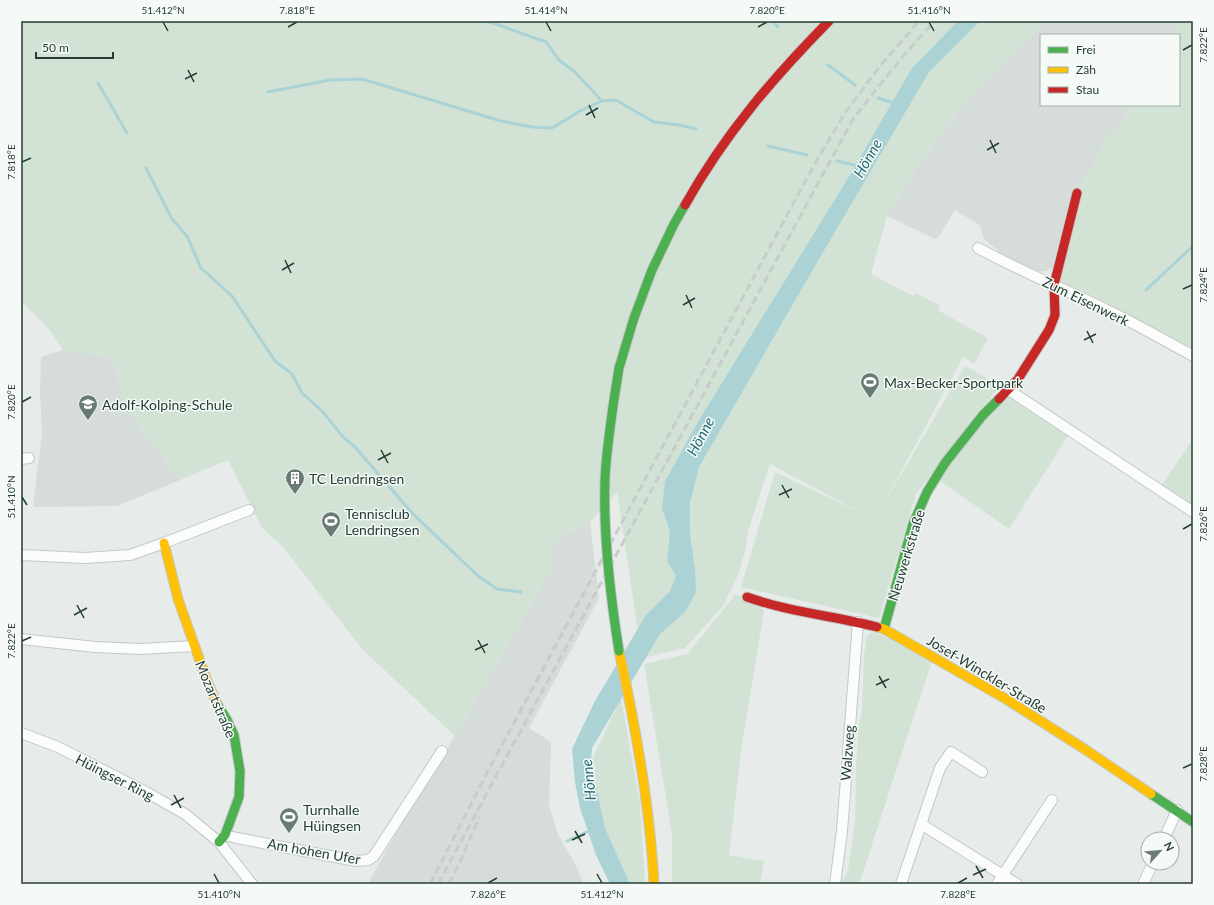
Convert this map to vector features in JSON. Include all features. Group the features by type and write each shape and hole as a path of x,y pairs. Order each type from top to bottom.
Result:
{"street":[{"path":"654,884 653,852 646,791 639,745 611,606 606,540 604,490 613,406 619,369 639,304 654,264 680,210 696,182 718,149 749,109 789,62 829,21"},
{"name":"Neuwerkstraße","path":"884,629 913,524 927,492 945,463 983,415 1009,390 1018,379 1049,330 1055,315 1054,285 1077,193"},
{"name":"Zum Eisenwerk","path":"978,248 1010,266 1108,310 1193,356"},
{"path":"1009,390 1193,512"},
{"path":"21,555 85,558 130,555 249,510"},
{"name":"Mozartstraße","path":"164,543 178,599 194,646 218,707 227,720 234,735 240,770 239,797 222,839"},
{"name":"Josef-Winckler-Straße","path":"747,596 764,603 858,622 884,629 1006,699 1177,810 1193,822"},
{"name":"Walzweg","path":"835,884 842,831 858,622"},
{"name":"Mozartstraße","path":"21,639 95,647 141,649 194,646"},
{"name":"Hüingser Ring","path":"21,733 58,747 185,814 202,828 222,839 252,884"},
{"name":"Am hohen Ufer","path":"222,839 237,838 356,861 368,860 374,856 442,751"},
{"path":"901,884 940,768 950,752 982,772"},
{"path":"997,884 1052,800"},
{"path":"1168,831 1177,810"},
{"path":"921,824 1017,884"},
{"path":"1144,884 1150,871"}],"shaded area":[{"path":"1045,21 1179,21 1171,34 1040,34 1040,106 1130,106 1117,131 1108,135 1082,185 1070,198 1052,268 1046,271 1036,272 1001,253 984,239 980,225 955,210 938,238 935,239 887,216 914,172 948,124 997,68"},
{"name":"Adolf-Kolping-Schule","path":"63,350 113,358 125,407 180,480 117,506 33,507 42,434 40,392 41,357"},
{"path":"590,522 599,598 529,728 551,742 549,805 558,835 573,860 584,884 368,884 401,824 455,736 551,569 550,552 559,538"}],"green space":[{"path":"21,21 1045,21 997,68 948,124 914,172 887,216 871,274 913,296 916,293 940,306 939,311 988,338 974,364 963,357 883,505 965,366 1000,385 916,494 879,618 741,587 775,472 863,514 770,464 748,531 746,548 738,575 723,606 685,648 642,658 617,492 590,522 559,538 550,552 551,569 455,736 362,649 283,547 262,528 228,460 180,480 125,407 113,358 63,350 49,329 21,301"},
{"path":"1179,21 1193,21 1193,356 1054,285 1077,193 1108,135 1117,131 1130,106 1180,106 1180,34 1171,34"},
{"path":"1009,390 1071,431 1009,529 936,478"},
{"path":"1193,439 1193,512 1159,489"},
{"path":"736,594 764,610 741,751 729,855 764,861 760,884 672,884 672,834 644,664 687,654"},
{"path":"872,632 894,640 932,661 859,884 841,884 848,870 855,822 856,767 859,724 862,711 864,655 867,636"},
{"path":"621,698 640,804 645,884 630,884 605,828 591,762"}],"water":[{"name":"Hönne","path":"958,21 980,21 929,72 699,467 690,503 690,534 695,570 696,592 686,611 660,634 592,748 591,762 605,828 630,884 610,884 596,855 580,808 575,782 572,749 595,701 646,615 670,591 676,576 667,561 670,532 662,508 665,481 699,420 850,175 912,68"}],"waterway":[{"path":"487,21 546,42 559,60 576,73 602,101 616,100 654,122 696,129"},
{"path":"773,21 778,27"},
{"path":"828,65 855,85"},
{"path":"268,92 330,80 362,79 501,121 532,127 552,128 580,111 602,101"},
{"path":"98,83 127,133"},
{"path":"878,98 894,103"},
{"path":"768,146 807,155"},
{"name":"Hönne","path":"837,161 859,166"},
{"path":"146,168 172,219 187,236 201,268 232,296 275,361 292,374 302,393 323,412 343,437 355,447 412,513 477,575 497,589 521,592"},
{"path":"1146,290 1193,246"},
{"path":"567,841 591,830"}],"railway":[{"path":"430,884 486,775 813,167 845,113 880,66 919,21"},
{"path":"438,884 853,119 882,82 935,21"},
{"path":"449,884 479,817"}],"traffic: fast":[{"path":"613,406 619,368 634,318 652,270 674,224 685,205"},
{"path":"884,629 913,524 927,492 945,463 983,415 999,399"},
{"path":"613,406 606,470 605,522 610,587 619,651"},
{"path":"217,704 234,735 240,771 239,797 225,835 219,842"},
{"path":"1151,794 1193,822"}],"traffic: slow":[{"path":"164,543 178,599 207,681 217,704"},
{"path":"877,627 884,629 1006,699 1151,794"},
{"path":"619,651 646,796 654,884"}],"traffic: jam":[{"path":"685,205 716,154 733,131 788,64 829,21"},
{"path":"999,399 1018,379 1049,330 1055,315 1054,285 1077,193"},
{"path":"747,597 795,610 877,627"}],"place":[{"name":"Max-Becker-Sportpark","path":"870,399"},
{"name":"Adolf-Kolping-Schule","path":"88,421"},
{"name":"TC Lendringsen","path":"295,495"},
{"name":"Tennisclub Lendringsen","path":"331,538"},
{"name":"Turnhalle Hüingsen","path":"289,834"}]}
